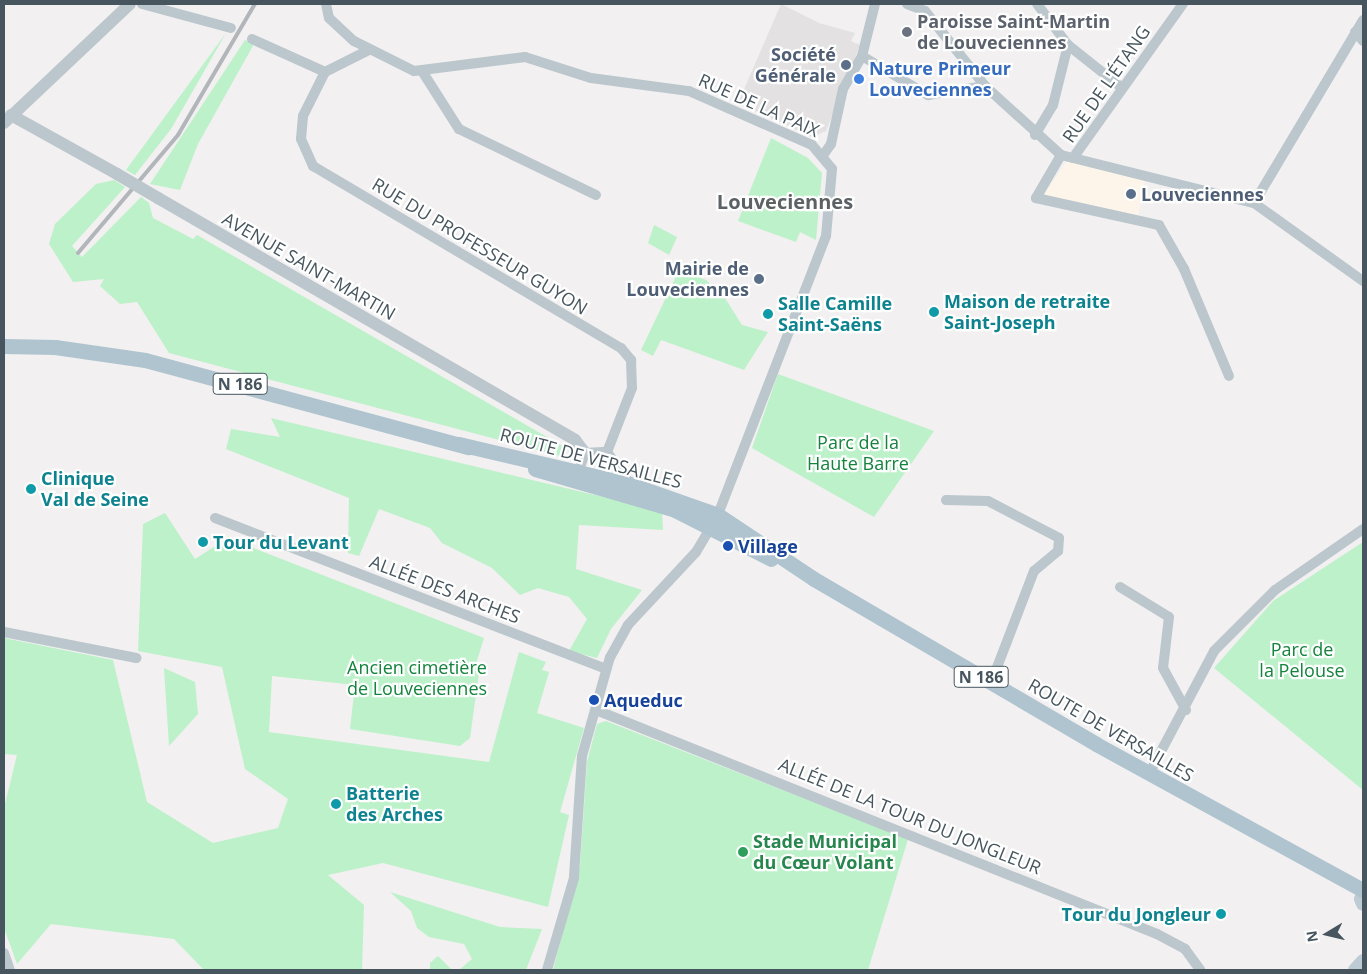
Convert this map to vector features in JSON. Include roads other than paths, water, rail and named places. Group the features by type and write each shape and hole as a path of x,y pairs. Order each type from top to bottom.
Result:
{"main road":[{"name":"ROUTE DE VERSAILLES","path":"8,347 55,347 145,360 580,477 715,521"},
{"name":"ROUTE DE VERSAILLES","path":"580,477 630,484 715,521 1149,774 1313,865 1363,898"},
{"path":"1354,970 1363,961"},
{"path":"1354,970 1363,967"}],"street":[{"path":"8,119 130,4"},
{"path":"142,4 231,28"},
{"name":"RUE DE LA PAIX","path":"326,4 329,18 369,50 422,71 525,57 591,78 689,91 754,119 824,154"},
{"path":"547,970 574,878 582,756 606,669 628,625 696,552 715,521 826,236 833,178 824,154 831,144 843,89 862,56 875,4"},
{"path":"907,4 925,11 985,86 1035,135 1061,155 1254,203 1363,282"},
{"path":"1037,4 1068,45 1122,88"},
{"name":"RUE DE L'ÉTANG","path":"1073,158 1183,4"},
{"path":"1254,203 1363,20"},
{"path":"1355,32 1363,41"},
{"path":"252,39 325,72 369,50"},
{"path":"1035,135 1053,105 1068,45"},
{"path":"862,56 928,95 985,86"},
{"path":"422,71 459,130 596,195"},
{"name":"RUE DU PROFESSEUR GUYON","path":"325,72 303,116 301,139 313,166 621,348 630,360 632,388 607,452"},
{"name":"AVENUE SAINT-MARTIN","path":"8,119 117,174 576,440 584,453"},
{"path":"1061,155 1036,198 1104,216 1159,225 1184,269 1229,376"},
{"path":"580,477 584,453 607,452 630,484"},
{"path":"946,500 988,501 1059,538 1058,551 1034,571 991,683"},
{"name":"ALLÉE DES ARCHES","path":"215,518 606,669"},
{"path":"1149,774 1186,710 1204,665 1274,590 1363,529"},
{"path":"1120,587 1169,617 1163,668 1186,710"},
{"path":"4,632 136,658"},
{"name":"ALLÉE DE LA TOUR DU JONGLEUR","path":"596,710 1157,934 1185,949 1200,970"},
{"path":"4,952 10,970"}],"railway":[{"path":"78,253 178,135 255,4"}],"place":[{"name":"Paroisse Saint-Martin de Louveciennes","path":"907,32"},
{"name":"Société Générale","path":"846,65"},
{"name":"Nature Primeur Louveciennes","path":"859,79"},
{"name":"Louveciennes","path":"1131,194"},
{"name":"Mairie de Louveciennes","path":"759,279"},
{"name":"Maison de retraite Saint-Joseph","path":"934,312"},
{"name":"Salle Camille Saint-Saëns","path":"768,314"},
{"name":"Clinique Val de Seine","path":"31,489"},
{"name":"Tour du Levant","path":"203,542"},
{"name":"Village","path":"728,546"},
{"name":"Aqueduc","path":"594,700"},
{"name":"Batterie des Arches","path":"336,804"},
{"name":"Stade Municipal du Cœur Volant","path":"743,852"},
{"name":"Tour du Jongleur","path":"1221,914"}],"district":[{"name":"Louveciennes","path":"785,201"}],"park label":[{"name":"Parc de la Haute Barre","path":"858,453"},
{"name":"Parc de la Pelouse","path":"1302,660"},
{"name":"Ancien cimetière de Louveciennes","path":"417,678"}]}
